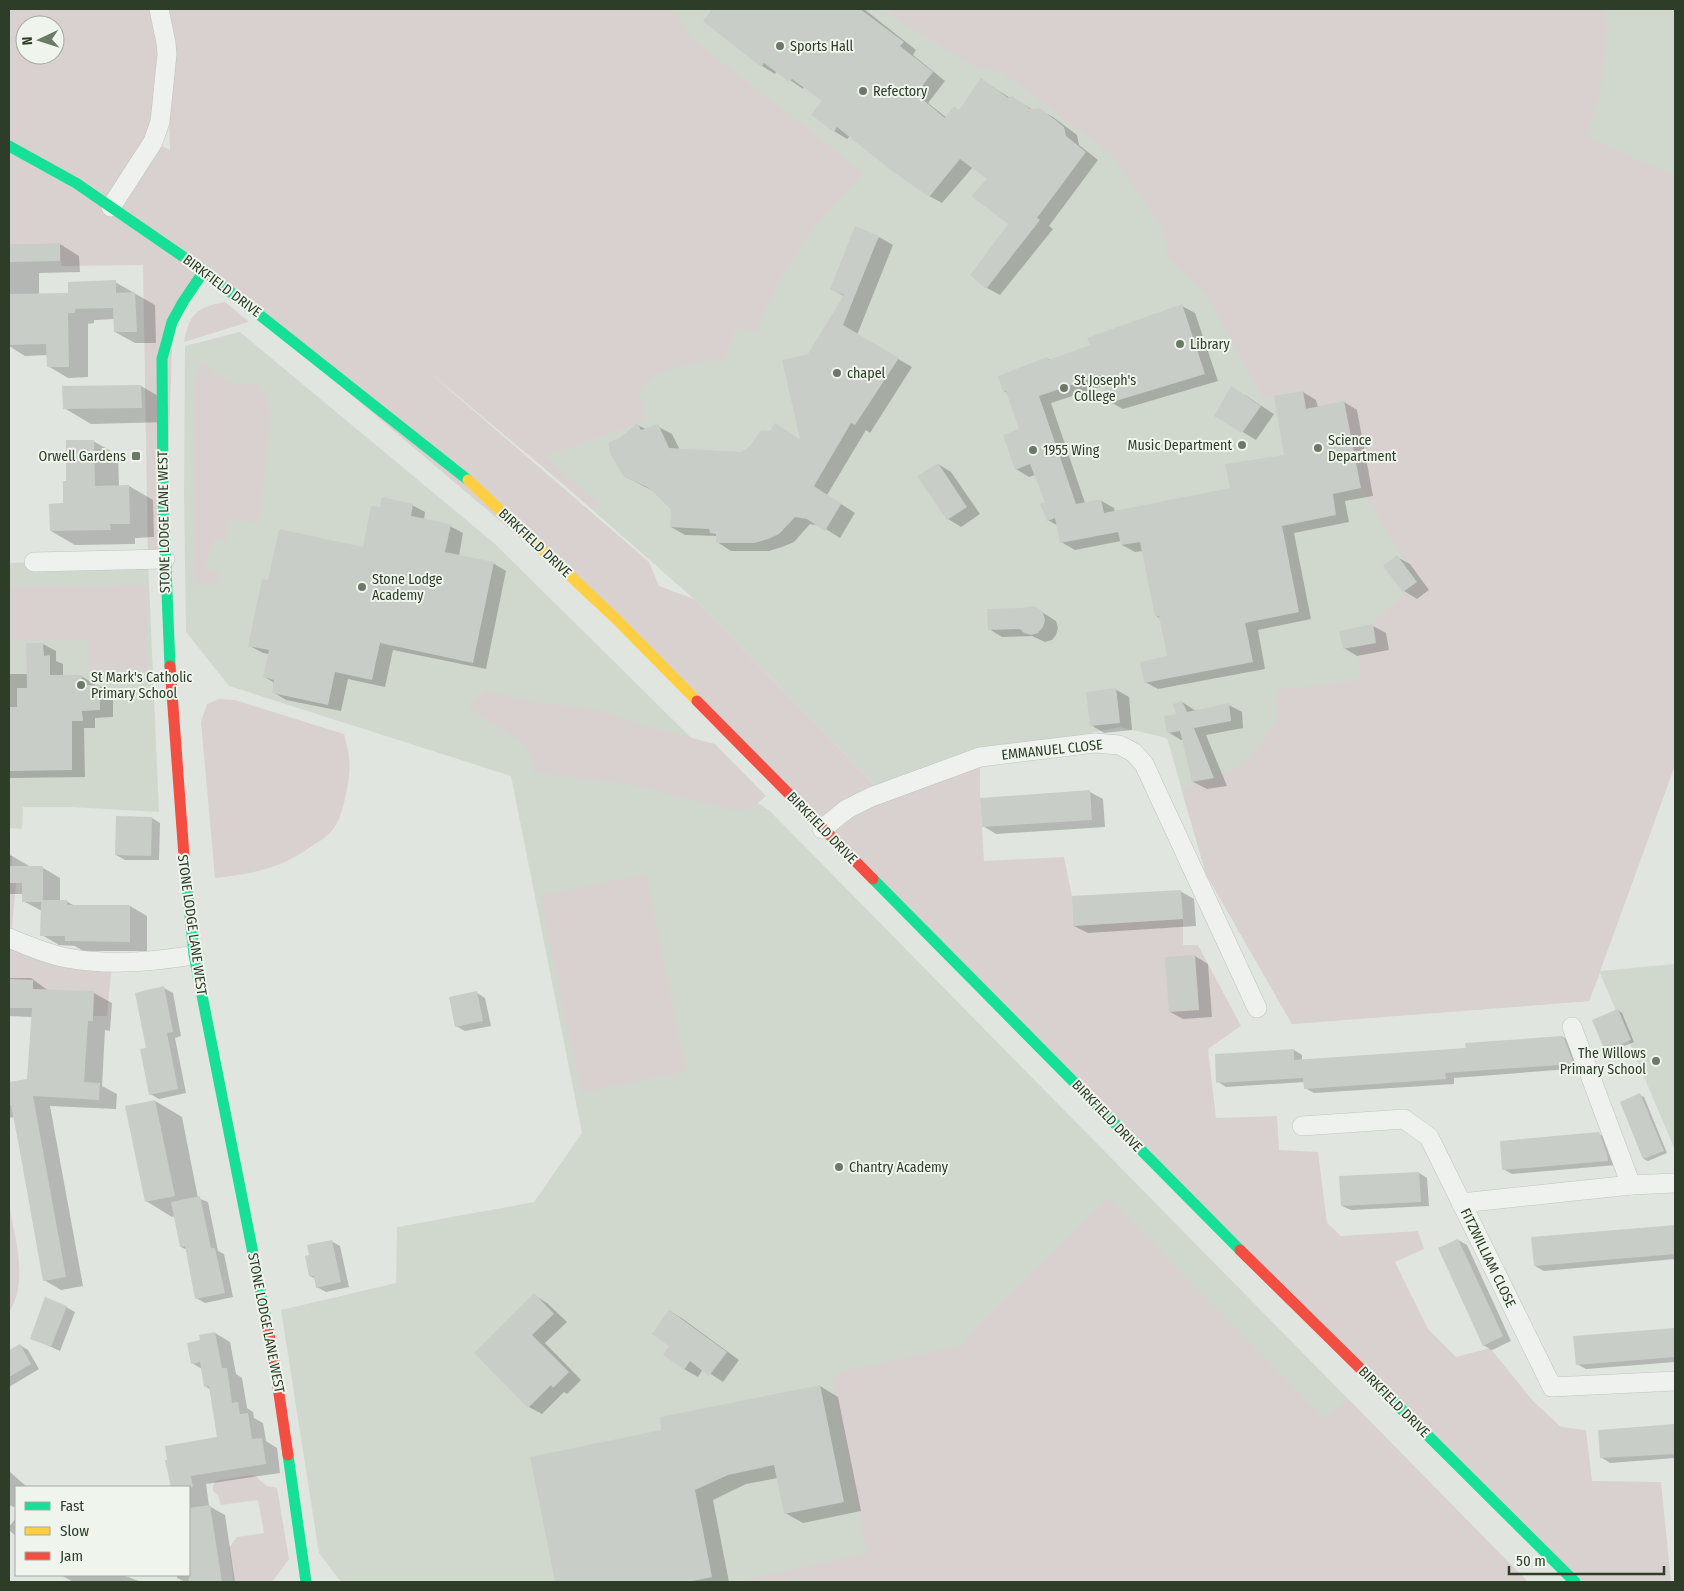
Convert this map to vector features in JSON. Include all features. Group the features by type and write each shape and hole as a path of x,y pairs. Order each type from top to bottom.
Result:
{"street":[{"path":"112,207 153,142 160,122 167,54 158,9"},
{"name":"BIRKFIELD DRIVE","path":"9,146 76,183 204,271 461,473 616,619 1210,1220 1575,1582"},
{"name":"STONE LODGE LANE WEST","path":"204,271 173,317 164,347 162,372 164,558 180,816 194,955 268,1330 306,1582"},
{"path":"34,562 164,558"},
{"name":"EMMANUEL CLOSE","path":"822,829 847,809 871,797 980,757 1096,743 1119,745 1132,752 1144,764 1257,1008"},
{"path":"9,938 48,953 76,960 133,962 194,955"},
{"path":"1572,1027 1631,1185"},
{"name":"FITZWILLIAM CLOSE","path":"1302,1126 1404,1119 1429,1137 1552,1388 1675,1381"},
{"path":"1461,1203 1631,1185 1675,1183"}],"shaded area":[{"path":"9,9 670,9 679,18 689,36 864,173 815,226 778,282 756,332 736,328 725,360 689,364 656,376 639,393 645,416 639,423 545,456 601,507 594,510 422,366 649,562 659,586 694,599 882,792 980,757 980,798 984,861 1064,857 1072,896 1073,926 1183,919 1183,945 1198,945 1241,1026 1208,1049 1216,1118 1277,1116 1279,1150 1318,1152 1327,1223 1341,1236 1418,1231 1424,1249 1395,1262 1428,1329 1456,1357 1490,1348 1533,1401 1561,1427 1586,1430 1592,1481 1661,1482 1671,1582 1575,1582 616,619 205,271 173,317 165,559 148,559 143,265 61,266 60,243 9,244","holes":["167,60 170,150 154,142"]},
{"name":"St Joseph's College","path":"316,9 1675,9 1675,765 1600,971 1675,964 1675,1150 1600,973 1589,1001 1292,1024 1206,874 1167,738 1119,727 980,757 882,792 694,599 213,177"},
{"path":"885,9 1604,9 1607,33 1602,81 1587,137 1675,176 1675,765 1589,1001 1292,1024 1206,874 1181,788 1221,775 1240,764 1253,753 1278,719 1275,690 1361,680 1357,648 1367,645 1365,629 1420,581 1393,542 1361,488 1344,401 1306,409 1303,390 1263,399 1207,296 1168,258 1163,229 1110,153 1002,72 976,68 903,23"},
{"path":"225,302 249,322 184,342 186,332 196,313 207,306"},
{"name":"Chantry Academy","path":"240,332 494,543 754,800 770,811 1528,1582 341,1582 319,1553 281,1310 396,1283 397,1227 534,1202 582,1133 511,776 229,686 186,632 184,493 185,346"},
{"path":"201,361 226,380 239,384 256,384 266,396 271,414 259,523 229,520 226,541 214,540 204,568 220,572 216,586 195,583 194,570 194,383"},
{"name":"St Mark's Catholic Primary School","path":"148,559 159,812 71,807 23,807 22,829 9,828 9,563"},
{"path":"147,585 148,670 89,671 88,640 9,641 9,587"},
{"path":"485,690 540,703 603,712 649,727 715,744 766,796 752,808 739,812 634,785 534,772 531,757 521,741 468,708"},
{"path":"219,699 235,700 344,734 349,757 349,778 341,815 327,836 291,859 279,864 255,872 215,878 201,722 207,704"},
{"path":"9,854 12,854 11,882 16,883 12,927 20,943 112,962 107,1016 94,1016 93,1021 47,1019 32,1006 32,1008 9,1008"},
{"path":"646,874 686,1071 581,1093 540,896"},
{"path":"1108,1198 1325,1419 1348,1399 1528,1582 734,1582 867,1553 832,1381 840,1372 965,1345 968,1336"},
{"path":"9,1205 17,1245 19,1274 15,1300 9,1312"},
{"path":"250,1475 255,1476 267,1486 277,1488 289,1559 272,1582 234,1582 229,1548 237,1537 264,1533 258,1500 221,1505 218,1495 213,1491 215,1481"}],"building":[{"path":"712,9 860,9 904,42 900,46 933,72 916,94 945,118 954,106 959,110 981,78 1008,98 1011,95 1030,109 1040,108 1064,127 1066,136 1086,152 1037,218 1040,220 986,289 970,275 1008,224 971,196 987,179 960,159 929,197 892,171 837,127 834,132 811,115 822,101 792,79 789,82 764,63 761,67 703,21"},
{"path":"855,226 879,236 843,325 899,358 855,425 851,423 814,486 841,504 825,531 807,519 795,517 779,534 768,539 754,543 716,543 716,534 710,533 709,529 670,527 671,510 647,487 623,476 611,455 608,443 621,437 637,423 641,430 658,424 669,448 741,452 749,447 761,430 770,431 775,423 800,439 782,360 808,354 844,295 830,289"},
{"path":"60,243 60,261 9,262 9,244"},
{"path":"116,280 116,293 135,292 137,332 114,332 113,308 75,309 75,313 68,313 69,367 47,367 46,344 9,345 9,294 68,293 68,282"},
{"path":"1182,304 1205,374 1109,403 1101,375 1039,396 1076,504 1101,499 1104,513 1230,488 1225,464 1284,455 1274,396 1303,391 1306,409 1344,401 1361,488 1333,494 1336,515 1282,526 1299,612 1245,623 1253,662 1144,683 1140,662 1167,656 1159,616 1155,617 1140,542 1121,545 1118,532 1060,543 1055,518 1047,521 1040,504 1045,502 1030,464 1015,470 1003,435 1019,429 1006,391 1003,392 998,376 1047,357 1049,360 1090,345 1087,338"},
{"path":"141,385 142,408 63,409 62,386"},
{"path":"1231,386 1261,406 1242,433 1214,416"},
{"path":"66,440 94,440 95,486 129,485 130,524 110,524 111,530 50,531 49,504 63,503 63,481 66,481"},
{"path":"938,463 967,507 947,520 917,476"},
{"path":"382,497 413,504 411,516 451,524 445,552 494,562 473,663 380,643 372,680 335,672 328,705 272,693 274,680 263,677 269,650 248,646 262,579 268,580 279,529 363,547 371,506 380,507"},
{"path":"1397,555 1417,582 1403,592 1383,566"},
{"path":"1037,607 1043,613 1045,620 1043,627 1038,633 1031,635 1024,633 1020,629 988,630 987,609"},
{"path":"1373,624 1376,643 1343,649 1339,631"},
{"path":"26,643 43,643 44,656 50,655 50,675 82,675 82,685 100,685 100,710 82,711 83,721 72,721 72,770 9,771 9,707 17,707 17,688 27,688"},
{"path":"1116,688 1120,723 1090,726 1086,692"},
{"path":"1182,701 1187,712 1229,703 1231,721 1194,728 1214,778 1192,782 1180,731 1167,733 1164,716 1176,714 1173,704"},
{"path":"1090,790 1092,820 982,827 980,798"},
{"path":"116,816 152,817 151,856 115,855"},
{"path":"9,866 43,866 43,900 67,900 67,905 130,905 130,942 65,941 65,936 40,936 41,902 22,902 22,883 9,883"},
{"path":"1181,890 1183,919 1073,926 1072,896"},
{"path":"1195,955 1199,1010 1169,1012 1165,957"},
{"path":"9,979 33,980 33,989 94,991 93,1021 88,1021 84,1082 100,1083 99,1100 33,1096 66,1277 43,1281 19,1146 11,1105 9,1105 9,1082 27,1079 32,1008 9,1008"},
{"path":"164,986 173,1032 167,1033 178,1089 149,1095 140,1049 146,1048 135,993"},
{"path":"477,991 483,1021 455,1027 449,997"},
{"path":"1618,1009 1631,1040 1605,1051 1592,1020"},
{"path":"1563,1036 1574,1064 1445,1073 1446,1079 1304,1089 1303,1078 1216,1083 1215,1054 1294,1049 1294,1060 1466,1048 1465,1043"},
{"path":"1640,1093 1664,1151 1643,1159 1620,1102"},
{"path":"155,1100 175,1196 145,1202 125,1106"},
{"path":"1599,1132 1608,1161 1502,1170 1500,1141"},
{"path":"1419,1172 1421,1202 1341,1206 1339,1176"},
{"path":"200,1196 211,1248 215,1248 225,1293 195,1299 185,1246 180,1247 171,1202"},
{"path":"1675,1225 1675,1254 1534,1266 1531,1237"},
{"path":"1458,1239 1503,1336 1483,1346 1438,1248"},
{"path":"332,1240 341,1282 316,1288 314,1276 309,1276 305,1256 309,1255 307,1245"},
{"path":"534,1293 554,1314 532,1335 569,1372 553,1388 551,1385 528,1408 474,1353"},
{"path":"45,1297 67,1306 51,1347 30,1339"},
{"path":"669,1310 727,1352 709,1376 690,1361 684,1370 663,1355 669,1346 652,1334"},
{"path":"1675,1328 1675,1357 1576,1365 1573,1336"},
{"path":"215,1332 222,1368 227,1368 232,1403 238,1402 240,1414 248,1413 252,1439 262,1438 266,1464 191,1476 193,1487 171,1486 165,1460 167,1460 165,1446 217,1437 209,1386 204,1387 200,1362 191,1364 187,1343 200,1340 199,1335"},
{"path":"20,1344 31,1364 9,1377 9,1350"},
{"path":"820,1385 844,1502 784,1514 774,1465 728,1475 695,1490 712,1577 688,1582 555,1582 530,1457 661,1430 660,1417"},
{"path":"1675,1424 1675,1454 1600,1458 1598,1430"},
{"path":"210,1505 222,1582 189,1582 190,1508"}],"traffic: fast":[{"path":"9,146 76,183 204,271 468,480"},
{"path":"170,666 163,495 162,359 172,322 204,271"},
{"path":"184,856 194,955 266,1319"},
{"path":"873,879 1240,1250"},
{"path":"1371,1379 1575,1582"},
{"path":"288,1455 306,1582"}],"traffic: slow":[{"path":"468,480 616,619 697,701"}],"traffic: jam":[{"path":"170,666 184,856"},
{"path":"697,701 873,879"},
{"path":"1240,1250 1371,1379"},
{"path":"266,1319 288,1455"}],"place":[{"name":"Sports Hall","path":"780,46"},
{"name":"Refectory","path":"863,91"},
{"name":"Library","path":"1180,344"},
{"name":"chapel","path":"837,373"},
{"name":"St Joseph's College","path":"1064,388"},
{"name":"Music Department","path":"1242,445"},
{"name":"Science Department","path":"1318,448"},
{"name":"1955 Wing","path":"1033,450"},
{"name":"Orwell Gardens","path":"136,456"},
{"name":"Stone Lodge Academy","path":"362,587"},
{"name":"St Mark's Catholic Primary School","path":"81,685"},
{"name":"The Willows Primary School","path":"1656,1061"},
{"name":"Chantry Academy","path":"839,1167"}]}
